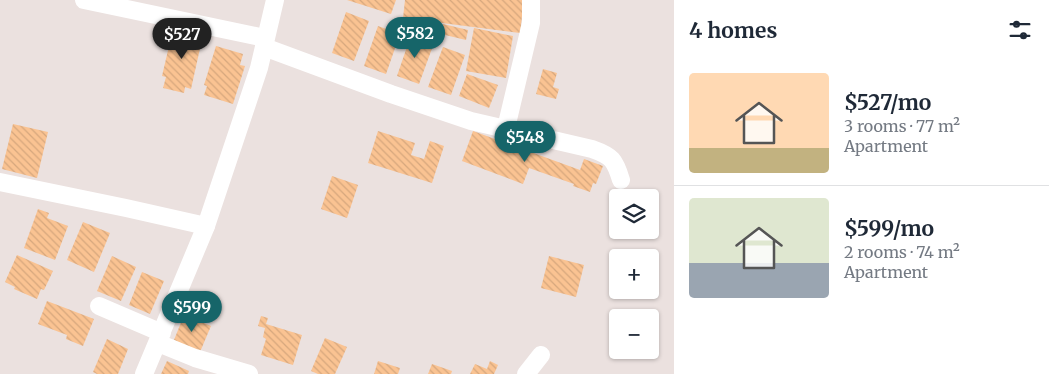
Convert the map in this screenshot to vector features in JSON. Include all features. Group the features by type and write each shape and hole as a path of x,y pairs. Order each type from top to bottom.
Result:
{"street":[{"path":"84,0 128,4 265,43 391,94 471,121 592,148 608,155 617,164 622,180"},
{"path":"144,374 206,226 259,68 276,0"},
{"path":"506,128 531,23 531,0"},
{"path":"0,182 206,226"},
{"path":"99,306 195,358 250,374"},
{"path":"526,374 541,355"}],"building":[{"path":"347,0 396,0 391,14"},
{"path":"405,0 524,0 520,33 403,18"},
{"path":"346,12 369,21 354,61 332,53"},
{"path":"443,24 468,30 466,40 441,34"},
{"path":"378,26 400,34 386,74 364,66"},
{"path":"474,28 513,36 506,78 466,71"},
{"path":"173,29 203,35 191,89 185,87 184,93 163,88 166,77 162,76"},
{"path":"411,35 434,43 419,84 397,76"},
{"path":"216,46 243,54 240,65 245,66 233,104 204,95 207,86 204,85"},
{"path":"443,47 465,55 451,95 428,87"},
{"path":"543,69 557,73 553,87 559,89 556,99 536,94"},
{"path":"467,74 498,85 489,108 459,96"},
{"path":"13,124 48,132 37,178 2,169"},
{"path":"378,131 415,143 411,155 424,159 430,141 444,146 432,183 368,163"},
{"path":"473,131 580,170 584,159 603,166 596,184 593,183 590,192 573,186 574,184 529,168 523,184 462,161"},
{"path":"332,176 358,185 347,218 321,209"},
{"path":"38,209 49,213 47,218 68,226 55,260 24,248"},
{"path":"83,222 110,233 94,272 67,260"},
{"path":"17,255 53,271 44,290 41,289 37,299 14,289 15,287 5,282"},
{"path":"112,256 136,267 121,301 97,291"},
{"path":"549,256 584,265 576,297 541,288"},
{"path":"142,272 164,281 150,314 129,305"},
{"path":"47,301 94,319 83,346 66,339 67,335 38,324"},
{"path":"184,315 211,326 200,352 174,340"},
{"path":"261,316 268,318 266,324 302,335 293,365 261,355 266,339 263,337 265,328 258,326"},
{"path":"325,338 347,347 335,374 318,374 311,371"},
{"path":"107,339 128,349 118,374 97,374 93,372"},
{"path":"167,361 189,371 188,374 161,374"},
{"path":"378,361 400,368 398,374 374,374"},
{"path":"490,361 498,365 494,374 470,374 475,364 487,369"},
{"path":"432,364 452,371 451,374 428,374"}]}
